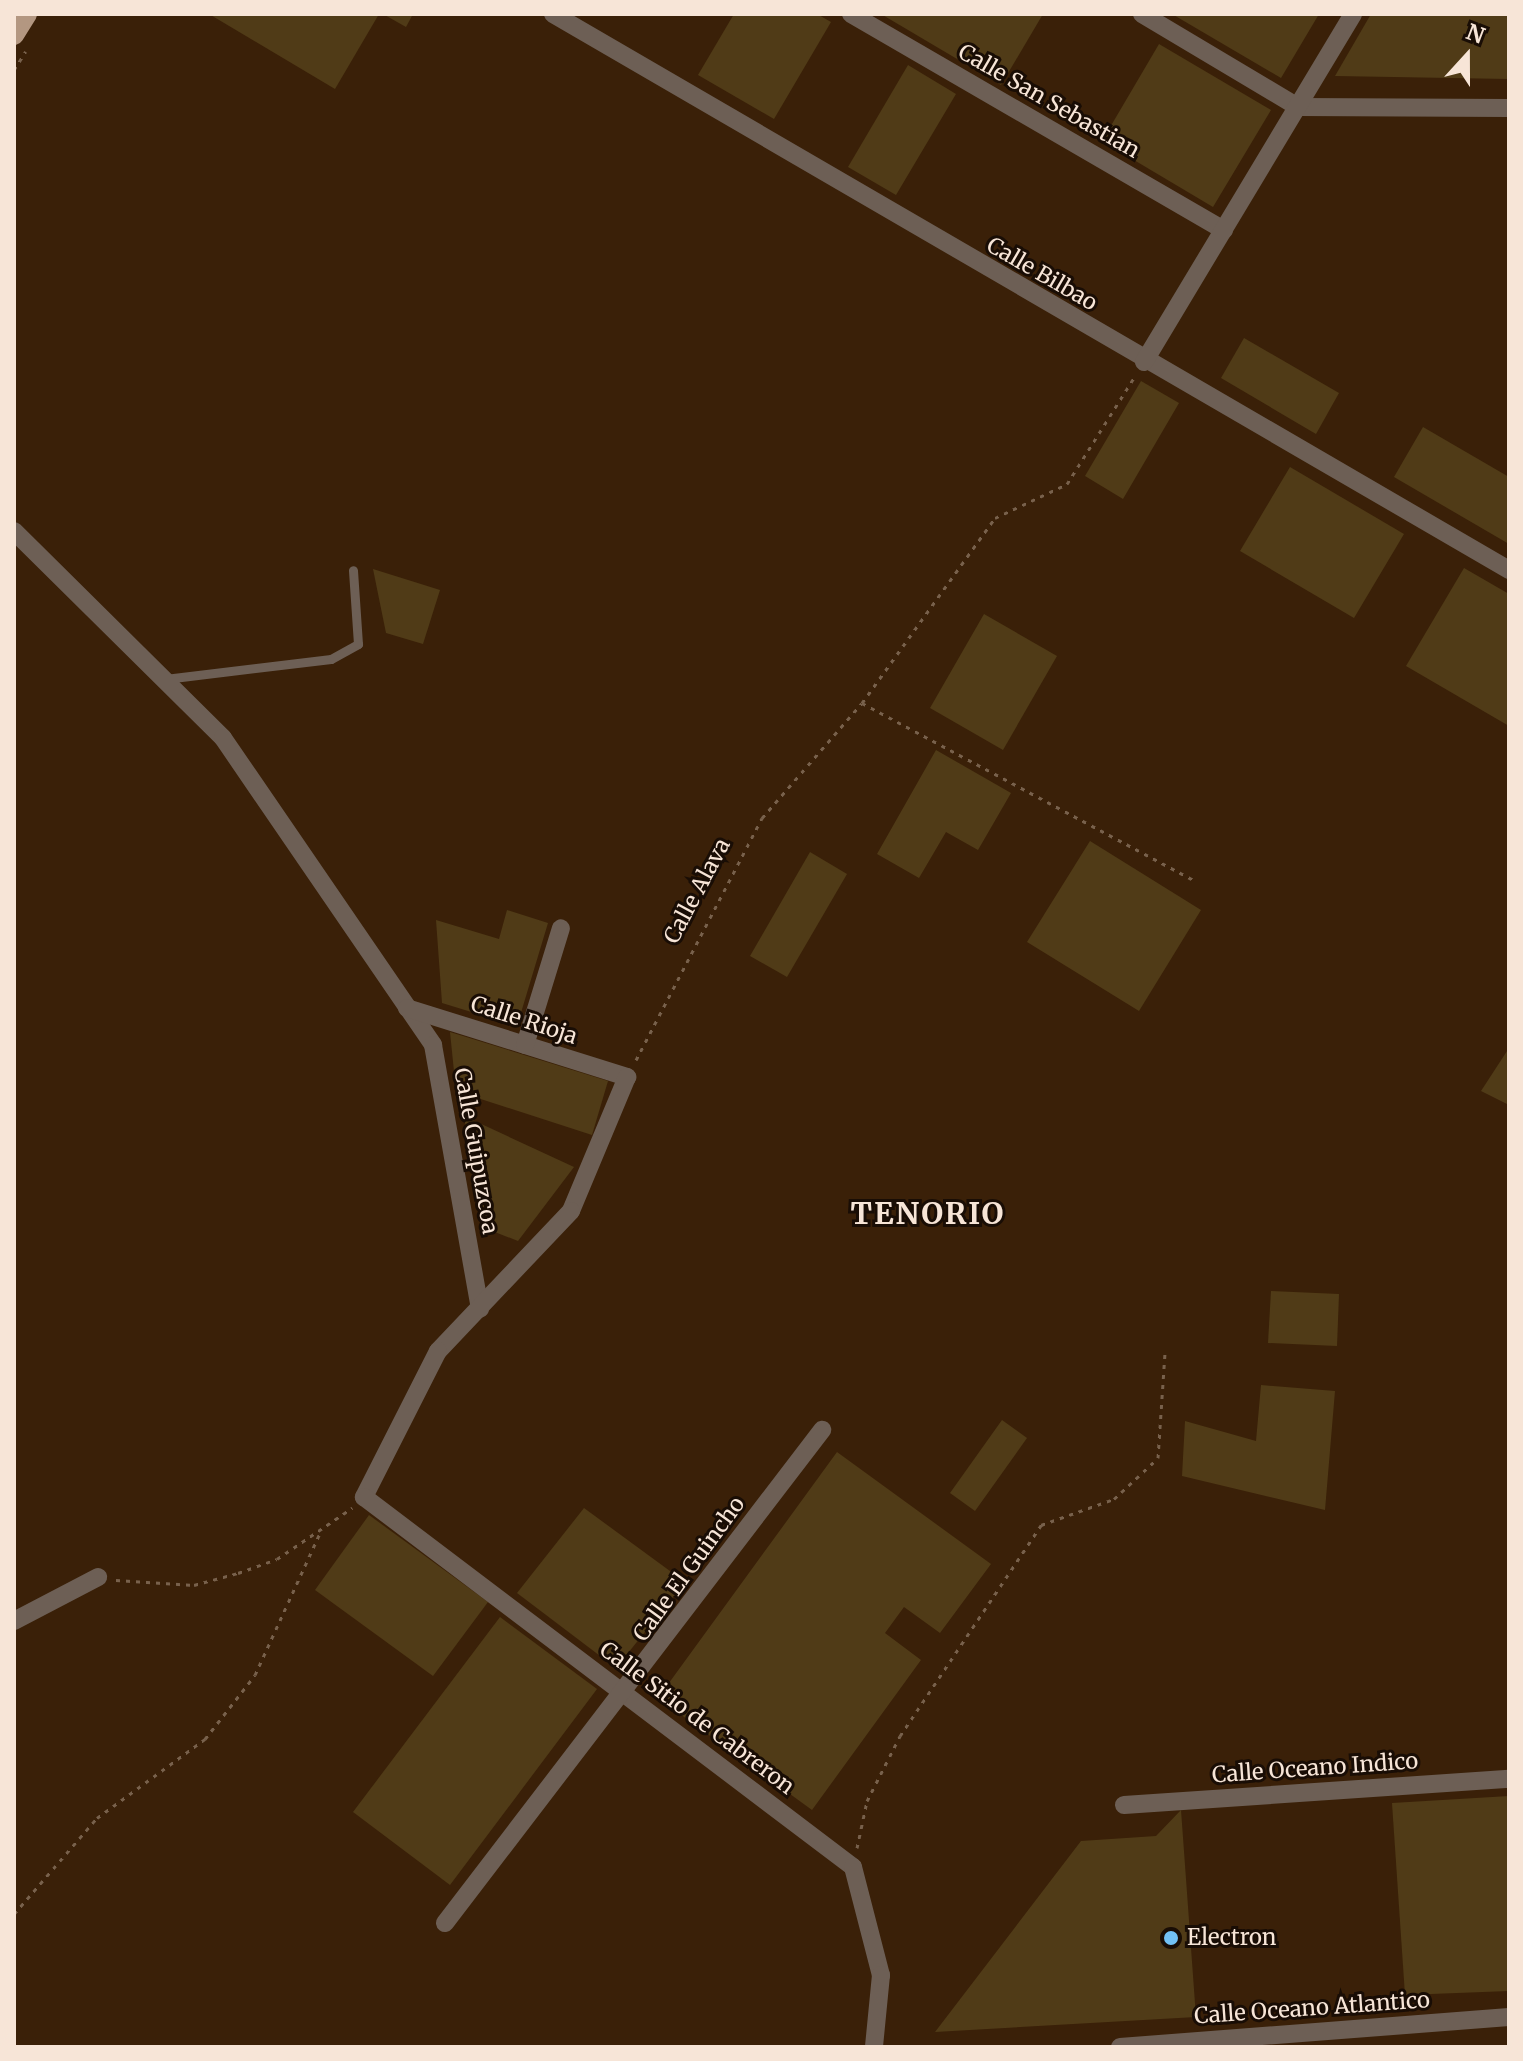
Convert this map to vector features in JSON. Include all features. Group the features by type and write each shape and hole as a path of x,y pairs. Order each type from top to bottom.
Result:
{"main road":[{"path":"14,35 27,14"}],"street":[{"name":"Calle Bilbao","path":"553,14 1144,362 1509,570"},
{"name":"Calle San Sebastian","path":"851,14 1224,230"},
{"path":"1142,14 1298,107 1509,108"},
{"path":"1144,362 1353,14"},
{"name":"Calle Guipuzcoa","path":"14,531 223,738 433,1045 480,1309"},
{"path":"525,1045 561,928"},
{"name":"Calle Rioja","path":"407,1008 627,1077"},
{"path":"364,1497 438,1351 571,1211 627,1077"},
{"name":"Calle El Guincho","path":"445,1923 627,1694 822,1430"},
{"name":"Calle Sitio de Cabreron","path":"364,1497 853,1867"},
{"path":"14,1621 98,1577"},
{"name":"Calle Oceano Indico","path":"1124,1805 1509,1779"},
{"path":"853,1867 881,1975 874,2047"},
{"name":"Calle Oceano Atlantico","path":"1120,2047 1509,2017"}],"lane":[{"path":"165,679 331,659 358,644 353,570"}],"path":[{"name":"Calle Alava","path":"627,1077 762,818 862,703 995,518 1067,484 1144,362"},
{"path":"862,703 1194,880"},
{"path":"853,1867 867,1801 900,1736 1041,1525 1114,1499 1158,1458 1165,1352"},
{"path":"98,1577 194,1585 277,1559 319,1535 364,1497"},
{"path":"14,1914 97,1818 205,1739 255,1675 319,1535"}],"building":[{"path":"209,14 379,14 335,89"},
{"path":"383,14 413,14 406,27"},
{"path":"734,14 817,14 831,22 774,119 698,75"},
{"path":"881,14 1043,14 1001,85"},
{"path":"1172,14 1319,14 1281,78"},
{"path":"1371,14 1509,14 1509,79 1335,76"},
{"path":"1159,44 1271,110 1213,207 1102,141"},
{"path":"908,65 956,94 896,195 848,167"},
{"path":"1244,338 1339,393 1316,434 1221,378"},
{"path":"1141,381 1179,403 1123,499 1085,476"},
{"path":"1423,427 1509,477 1509,544 1394,477"},
{"path":"1290,467 1404,534 1354,618 1240,551"},
{"path":"1464,568 1509,594 1509,726 1406,666"},
{"path":"373,569 440,590 423,644 386,633"},
{"path":"984,614 1057,656 1003,750 930,708"},
{"path":"936,750 1011,793 978,850 946,832 919,878 877,854"},
{"path":"1090,841 1201,910 1139,1011 1027,942"},
{"path":"810,852 847,874 787,977 750,956"},
{"path":"507,910 548,923 517,1026 442,1003 436,920 499,939"},
{"path":"450,1032 608,1081 592,1135 456,1091"},
{"path":"1509,1048 1509,1105 1481,1091"},
{"path":"464,1116 574,1167 518,1241 482,1227"},
{"path":"1271,1291 1339,1294 1337,1346 1268,1343"},
{"path":"1261,1385 1335,1391 1325,1510 1182,1476 1185,1421 1256,1441"},
{"path":"1002,1420 1027,1438 975,1511 950,1493"},
{"path":"837,1452 991,1564 940,1633 904,1607 885,1633 921,1660 812,1810 658,1698"},
{"path":"584,1508 685,1582 616,1668 517,1593"},
{"path":"369,1515 488,1602 433,1676 315,1590"},
{"path":"500,1617 597,1689 450,1885 353,1812"},
{"path":"1509,1796 1509,1991 1405,1995 1392,1803"},
{"path":"1181,1810 1196,2017 935,2032 1081,1841 1156,1836"}],"place":[{"name":"Electron","path":"1171,1938"}],"district":[{"name":"TENORIO","path":"928,1213"}]}
